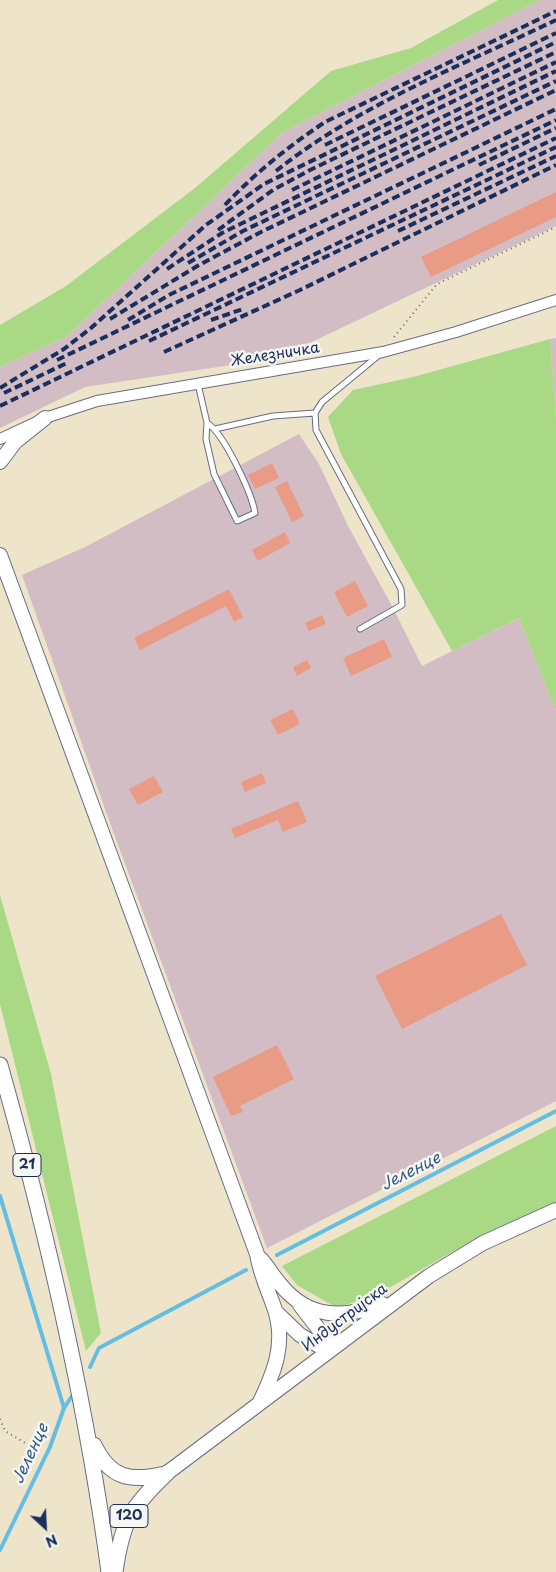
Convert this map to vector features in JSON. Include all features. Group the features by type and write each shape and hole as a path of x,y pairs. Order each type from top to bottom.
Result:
{"main road":[{"path":"0,462 15,442 45,418"},
{"name":"120","path":"0,555 257,1254 280,1284 298,1302 318,1311 343,1314 368,1310 397,1299"},
{"name":"21","path":"1,1073 58,1290 88,1434 109,1572"},
{"name":"Индустријска","path":"167,1474 397,1299 466,1252 556,1210"},
{"path":"257,1254 276,1311 279,1335 278,1358 271,1380 259,1404"},
{"path":"298,1302 330,1349"},
{"path":"276,1311 300,1336 330,1349"},
{"path":"88,1434 102,1461 119,1474 142,1479 167,1474"},
{"name":"120","path":"115,1572 120,1541 130,1515 145,1494 167,1474"}],"street":[{"name":"Железничка","path":"0,439 45,418 97,401 383,352 456,332 556,300"}],"lane":[{"path":"360,629 402,605 401,589 316,430 315,413 322,402 383,352"},
{"path":"198,383 207,423 206,440 214,474 237,521 255,513 253,500 215,429 207,423"},
{"path":"215,429 273,416 315,413"}],"path":[{"path":"383,352 437,284 556,226"},
{"path":"0,1418 6,1431 27,1444"}],"shaded area":[{"path":"540,0 556,0 556,226 278,358 85,387 0,428 0,367 67,336 283,132"},
{"path":"556,338 556,420 550,339"},
{"path":"299,434 319,464 348,526 391,604 422,666 519,618 556,711 556,1101 267,1248 110,823 22,575 85,547"}],"green space":[{"path":"498,0 540,0 283,132 67,336 0,367 0,325 66,286 195,188 331,71 411,48"},
{"path":"550,339 556,420 556,711 519,618 452,651 341,454 328,417 353,390 413,377"},
{"path":"0,895 51,1074 101,1333 86,1351 0,1004"},
{"path":"556,1126 556,1204 484,1234 380,1293 337,1308 297,1285 282,1266"}],"building":[{"path":"556,192 556,217 431,277 421,257"},
{"path":"272,463 279,478 255,489 248,475"},
{"path":"287,481 304,516 292,522 275,487"},
{"path":"285,532 290,543 258,561 252,550"},
{"path":"355,581 368,606 347,617 334,592"},
{"path":"229,589 243,617 234,622 226,606 140,650 134,638"},
{"path":"322,615 326,624 309,631 305,623"},
{"path":"384,639 392,657 351,676 343,658"},
{"path":"307,660 311,668 297,676 293,667"},
{"path":"293,709 300,724 278,735 270,720"},
{"path":"262,773 266,783 245,792 241,782"},
{"path":"154,776 163,792 138,805 129,789"},
{"path":"298,801 307,822 283,832 278,820 235,838 231,829"},
{"path":"501,914 527,965 402,1029 375,976"},
{"path":"277,1045 294,1079 240,1106 243,1112 231,1116 213,1077"}],"waterway":[{"name":"Јеленце","path":"277,1255 556,1111"},
{"path":"0,1196 64,1408"},
{"name":"Јеленце","path":"90,1367 99,1348 246,1270"},
{"name":"Јеленце","path":"0,1550 50,1447 64,1408 72,1396"}],"railway":[{"path":"225,205 273,160 325,122 556,11"},
{"path":"276,171 308,147 376,106 556,20"},
{"path":"325,145 556,33"},
{"path":"0,388 64,349 91,328 206,225 264,184 556,42"},
{"path":"218,230 273,190 310,170 556,52"},
{"path":"292,190 556,62"},
{"path":"167,269 222,233 556,71"},
{"path":"188,263 243,231 556,81"},
{"path":"110,319 199,265 261,232 556,90"},
{"path":"128,320 169,295 556,109"},
{"path":"57,360 556,120"},
{"path":"479,165 556,128"},
{"path":"0,406 556,138"},
{"path":"149,341 556,147"},
{"path":"398,231 556,156"},
{"path":"164,352 300,290 556,165"},
{"path":"211,320 243,309"},
{"path":"4,393 69,362"}]}
